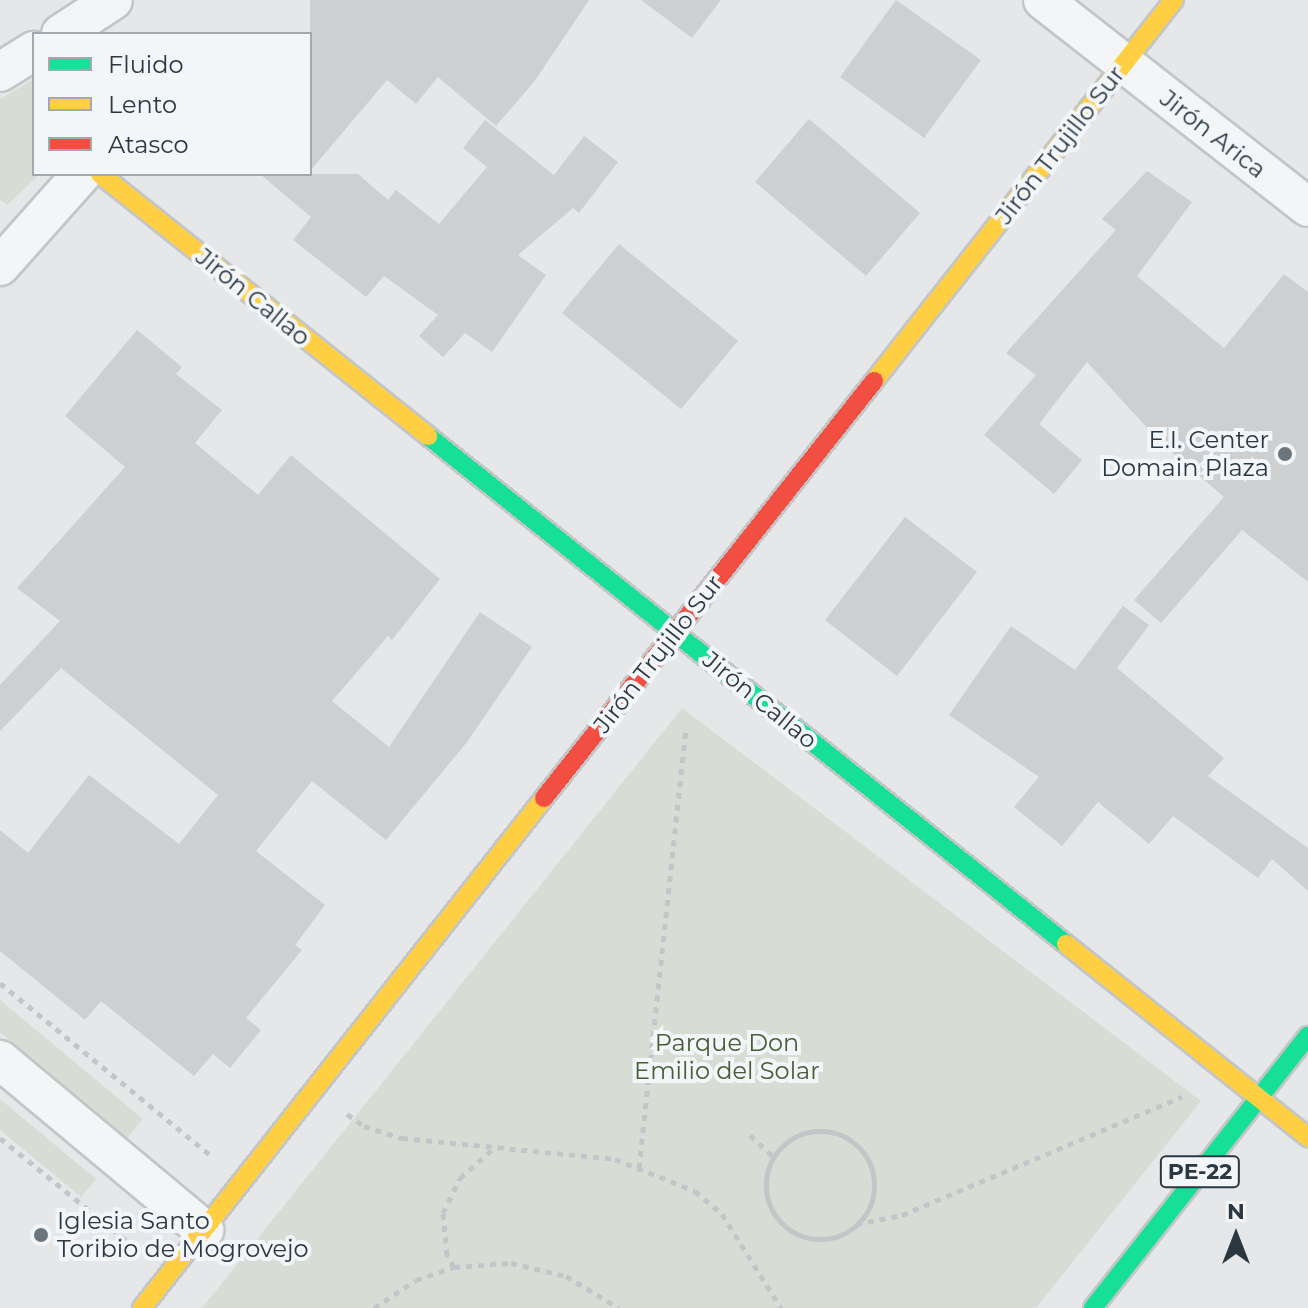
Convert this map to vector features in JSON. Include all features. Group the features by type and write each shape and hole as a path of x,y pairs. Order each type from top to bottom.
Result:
{"main road":[{"name":"Jirón Trujillo Sur","path":"142,1308 1174,0"},
{"name":"Jirón Callao","path":"103,176 1308,1137"},
{"name":"PE-22","path":"1093,1308 1308,1036"}],"street":[{"path":"64,32 113,0"},
{"name":"Jirón Arica","path":"1043,0 1308,207"},
{"path":"0,72 32,52"},
{"path":"0,266 80,176"},
{"path":"0,1060 204,1230"}],"path":[{"path":"639,1168 686,726"},
{"path":"0,983 242,1181"},
{"path":"313,1091 383,1134 615,1159 695,1191 722,1214 781,1308"},
{"path":"856,1224 871,1203 875,1186 869,1162 853,1142 838,1134 803,1134 774,1157 767,1193 784,1225 818,1239 835,1237 856,1224 902,1215 1182,1097"},
{"path":"750,1135 774,1157"},
{"path":"0,1138 169,1274"},
{"path":"454,1267 447,1255 443,1213 460,1178 497,1145"},
{"path":"374,1308 416,1280 454,1267 511,1263 566,1276 619,1308"}],"green space":[{"path":"32,80 32,176 38,176 7,205 0,200 0,99"},
{"name":"Parque Don Emilio del Solar","path":"682,708 1201,1101 1036,1308 202,1308"},
{"path":"0,1000 143,1119 127,1138 0,1032"},
{"path":"0,1099 96,1179 81,1197 0,1130"}],"building":[{"path":"310,0 589,0 534,82 496,126 438,77 416,104 387,80 312,169"},
{"path":"641,0 721,0 692,38"},
{"path":"896,0 981,60 924,138 840,77"},
{"path":"809,119 920,213 866,276 755,182"},
{"path":"485,120 554,175 584,136 618,162 579,213 573,208 518,255 546,275 492,352 465,333 443,357 419,336 438,315 384,276 366,297 293,240 311,217 262,176 358,174 388,200 396,190 439,224 487,167 463,148"},
{"path":"1147,171 1192,202 1137,276 1224,348 1284,274 1308,292 1308,582 1242,530 1161,623 1134,600 1224,497 1161,443 1087,362 1039,424 1082,460 1054,494 984,435 1036,375 1006,353 1116,230 1102,219"},
{"path":"619,244 738,341 681,409 562,313"},
{"path":"137,330 182,367 176,374 222,410 195,443 258,495 291,455 440,579 392,640 388,636 332,701 389,747 480,612 532,647 467,742 386,840 312,781 256,851 325,905 295,945 302,950 246,1018 261,1030 230,1068 213,1054 194,1076 101,1001 85,1020 0,951 0,830 28,853 89,775 179,844 218,795 61,668 0,731 0,685 60,621 17,588 125,467 65,416"},
{"path":"905,517 977,572 897,676 825,620"},
{"path":"1123,606 1149,625 1117,668 1224,758 1208,776 1308,848 1308,891 1272,859 1258,878 1173,816 1149,844 1098,802 1062,846 1014,807 1039,777 949,715 1011,626 1075,670"}],"traffic: fast":[{"path":"428,436 1066,944"},
{"path":"1093,1308 1308,1036"}],"traffic: slow":[{"path":"874,381 1174,0"},
{"path":"103,176 428,436"},
{"path":"142,1308 544,798"},
{"path":"1066,944 1308,1137"}],"traffic: jam":[{"path":"544,798 874,381"}],"place":[{"name":"E.I. Center Domain Plaza","path":"1285,454"},
{"name":"Iglesia Santo Toribio de Mogrovejo","path":"41,1235"}]}
